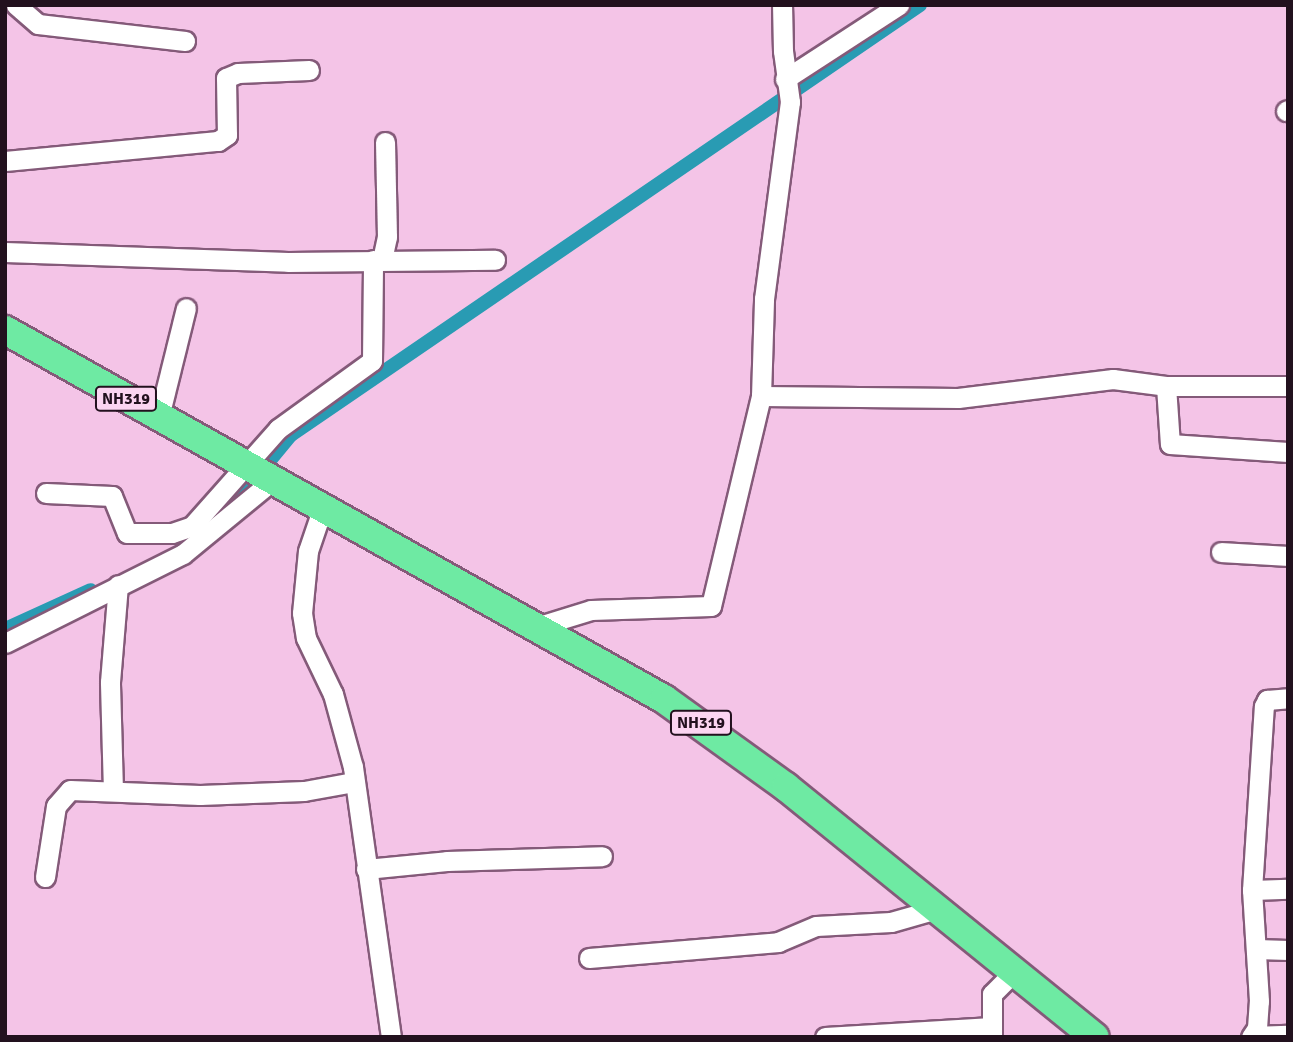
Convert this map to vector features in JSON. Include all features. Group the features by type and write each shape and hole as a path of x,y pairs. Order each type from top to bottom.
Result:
{"highway":[{"name":"NH319","path":"5,330 256,472 538,626 708,727 1095,1037"}],"street":[{"path":"16,5 38,23 185,41"},
{"path":"538,626 591,610 711,606 761,396 764,299 787,89 782,5"},
{"path":"787,89 899,5"},
{"path":"5,161 218,141 227,135 226,78 238,73 309,70"},
{"path":"5,643 193,548 256,472 278,429 372,361 378,260 387,237 385,142"},
{"path":"5,252 288,262 495,260"},
{"path":"159,417 186,308"},
{"path":"761,396 958,398 1113,379 1166,386 1288,386"},
{"path":"1166,386 1170,444 1288,452"},
{"path":"46,493 112,496 127,533 172,533 192,526 256,472"},
{"path":"323,508 308,551 302,613 306,638 339,712 354,782 366,869 375,900 391,1037"},
{"path":"1221,552 1288,556"},
{"path":"113,791 110,682 118,585"},
{"path":"1288,698 1267,700 1264,706 1252,890 1259,1017 1251,1036 1288,1035"},
{"path":"45,877 56,806 63,794 83,789 245,794 304,791 354,782"},
{"path":"366,869 447,861 602,856"},
{"path":"1252,890 1288,889"},
{"path":"589,958 778,942 816,926 891,922 937,909"},
{"path":"1256,949 1288,950"},
{"path":"825,1037 992,1032 992,994 1014,972"}],"waterway":[{"path":"233,505 291,435 920,5"},
{"path":"5,629 91,590"}]}
